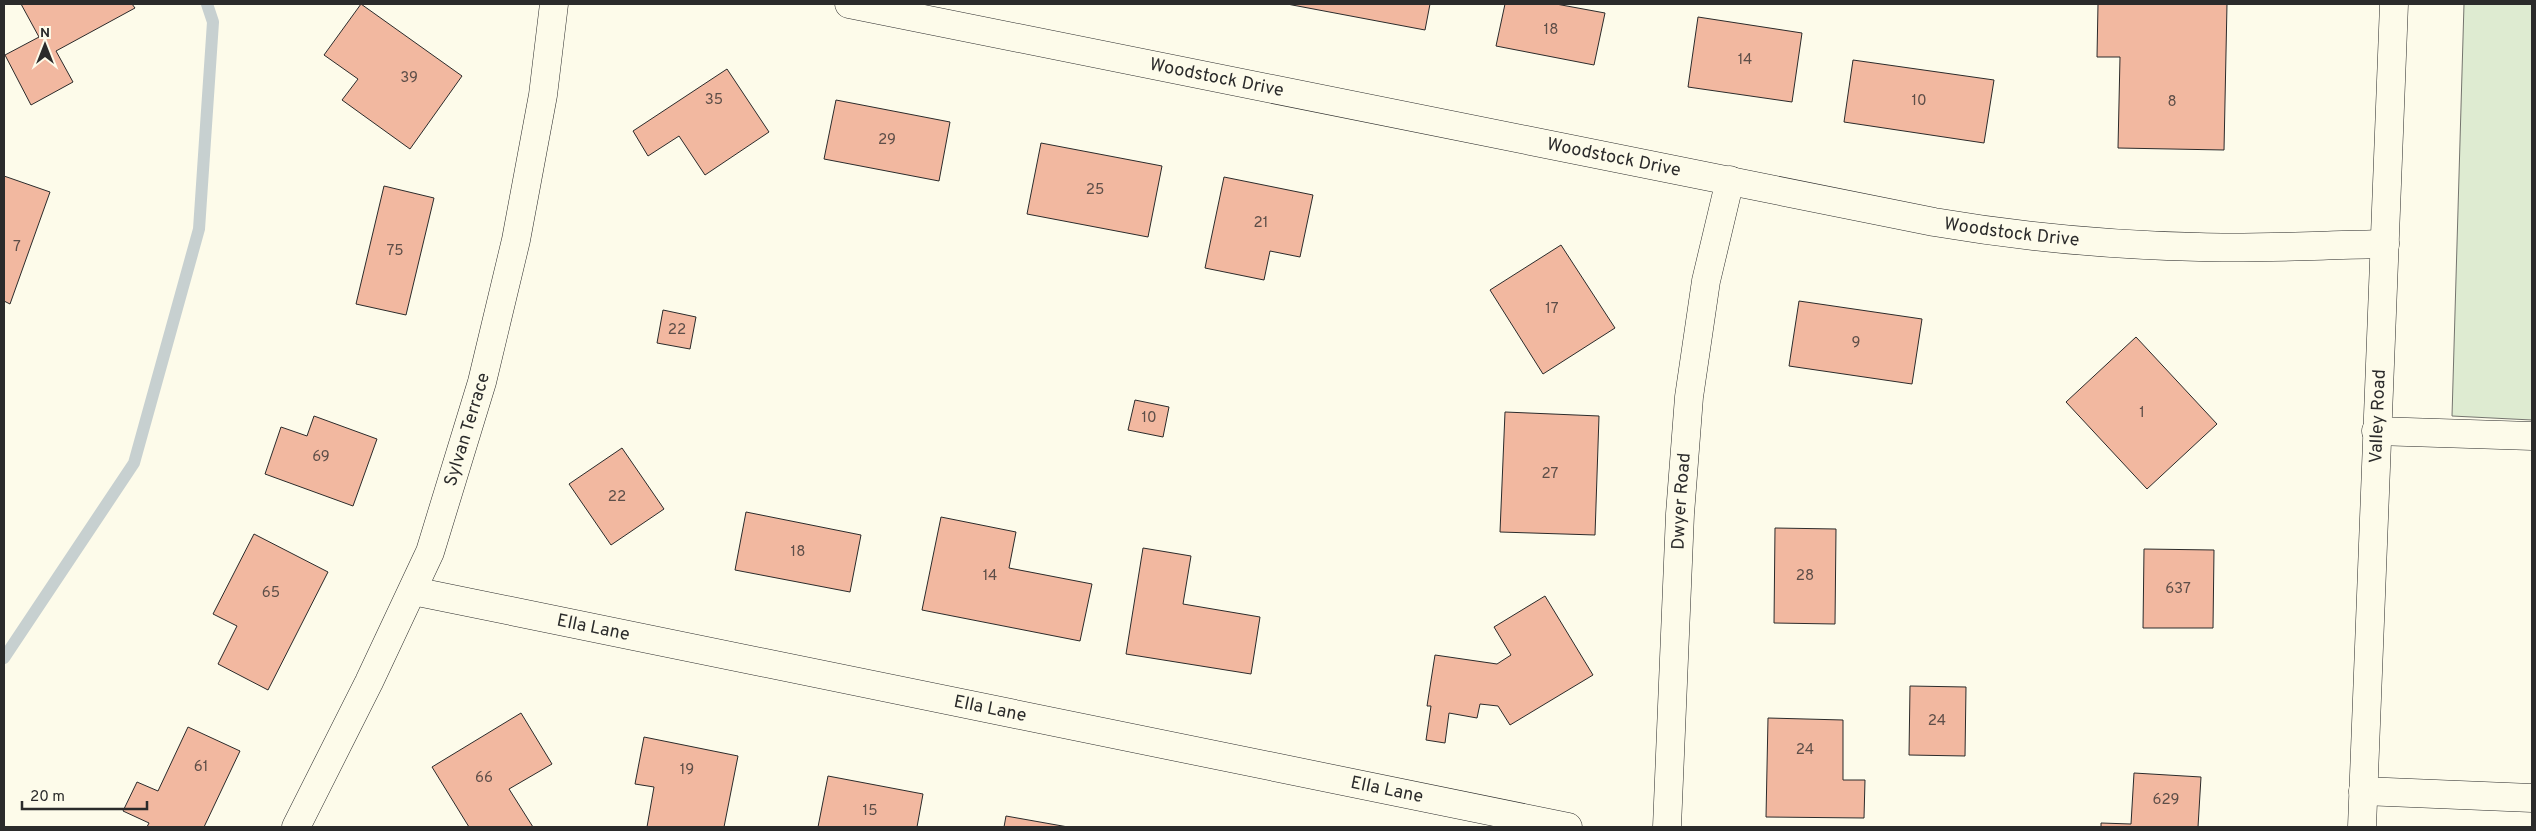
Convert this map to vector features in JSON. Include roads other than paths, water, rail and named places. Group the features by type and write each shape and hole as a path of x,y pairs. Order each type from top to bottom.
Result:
{"street":[{"name":"Sylvan Terrace","path":"296,827 428,558 482,382 516,240 543,95 554,4"},
{"name":"Woodstock Drive","path":"850,4 1934,222 2013,235 2098,243 2201,248 2385,244"},
{"name":"Valley Road","path":"2362,827 2394,4"},
{"name":"Dwyer Road","path":"1667,827 1680,514 1689,397 1706,282 1730,180"},
{"path":"2376,431 2532,436"},
{"name":"Ella Lane","path":"413,591 1568,827"},
{"path":"2363,792 2532,798"}],"waterway":[{"path":"4,658 134,463 199,229 213,22 207,4"}]}
